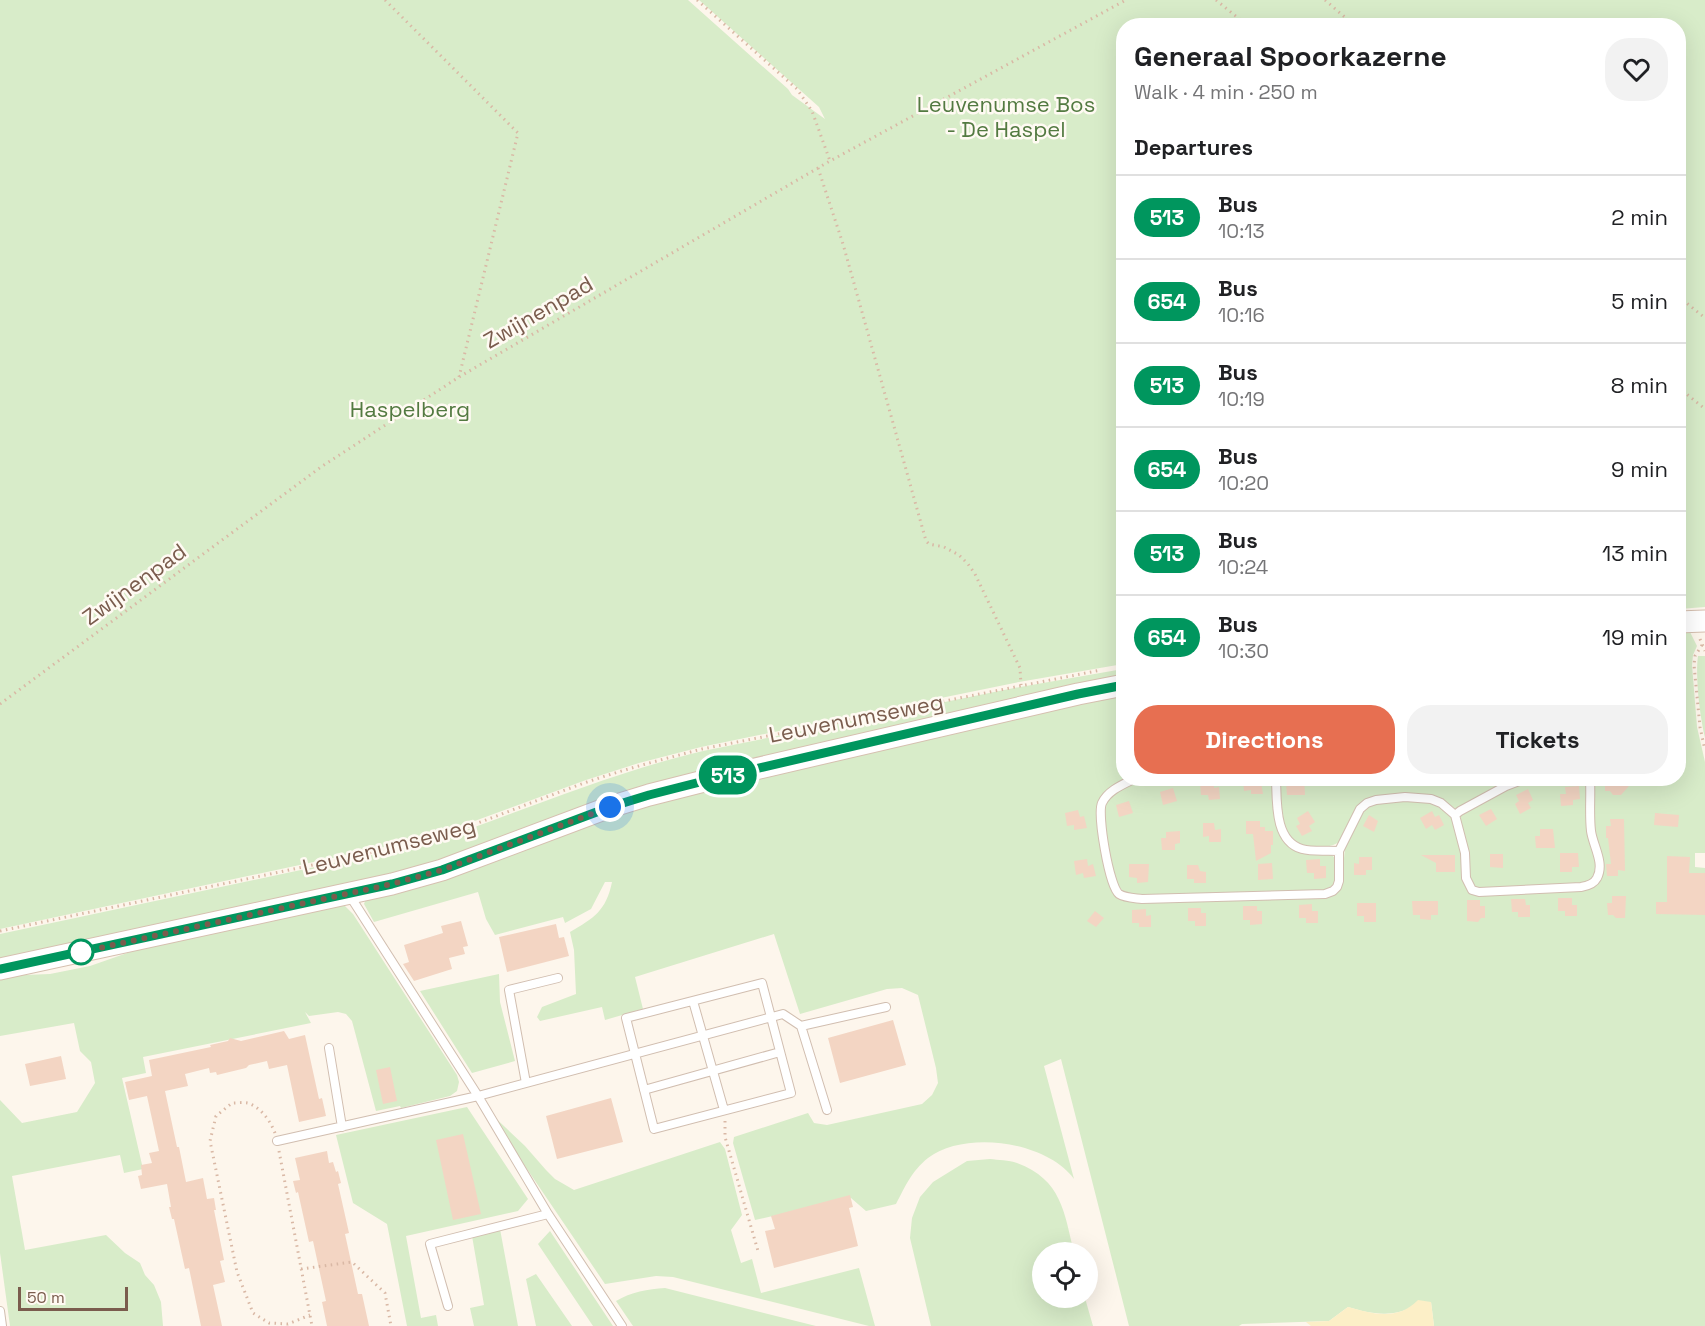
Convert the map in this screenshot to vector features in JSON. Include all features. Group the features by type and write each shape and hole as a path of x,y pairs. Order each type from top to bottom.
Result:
{"main road":[{"path":"1686,622 1705,621"},
{"name":"Leuvenumseweg","path":"0,969 392,884 442,870 610,807 649,795 1116,687"}],"lane":[{"path":"1120,786 1107,795 1101,804 1100,811 1110,876 1119,894 1130,898 1325,894 1333,891 1339,881 1339,851 1360,809 1368,803 1405,797 1431,799 1441,803 1455,815 1465,853 1466,878 1472,890 1479,892 1581,887 1598,877 1599,867 1592,832 1590,786"},
{"path":"1277,786 1279,819 1288,841 1304,850 1339,851"},
{"path":"1455,815 1506,786"},
{"path":"349,894 478,1096 548,1214 622,1326"},
{"path":"526,1083 509,990 558,978"},
{"path":"762,983 791,1093 654,1128 626,1018 693,1001 762,983"},
{"path":"693,1001 724,1110"},
{"path":"801,1026 886,1007"},
{"path":"277,1141 478,1096 783,1014 801,1026 827,1110"},
{"path":"328,1048 342,1126"},
{"path":"644,1090 780,1052"},
{"path":"448,1306 430,1244 548,1214"},
{"path":"0,1311 2,1326"}],"path":[{"path":"385,0 518,133 459,377"},
{"path":"697,0 797,89 812,111 830,161"},
{"name":"Zwijnenpad","path":"0,704 321,467 459,377 830,161 1126,0"},
{"path":"1216,0 1238,18"},
{"path":"1325,0 1346,18"},
{"path":"818,168 843,244 926,541 959,555 975,574 1020,668 1021,685"},
{"path":"1686,303 1705,318"},
{"path":"1686,394 1705,409"},
{"path":"1705,651 1702,645 1695,656 1694,665 1700,727 1705,750"},
{"name":"Leuvenumseweg","path":"0,931 431,840 587,782 702,749 1104,669"},
{"path":"310,1315 288,1324 269,1323 254,1313 237,1272 210,1141 216,1116 232,1102 247,1103 261,1111 272,1125 277,1141 301,1269 310,1315 312,1326"},
{"path":"724,1110 725,1137 758,1251"},
{"path":"301,1269 352,1262 385,1293 391,1326"}],"green space":[{"name":"Haspelberg","path":"0,0 688,0 792,95 825,119 819,107 699,0 1705,0 1705,607 1686,608 1686,18 1116,18 1116,665 1019,682 701,747 586,780 431,837 0,929"},
{"path":"1686,630 1689,630 1697,646 1692,665 1697,727 1705,762 1705,853 1695,853 1695,867 1705,868 1705,1326 1434,1326 1431,1302 1386,1314 1348,1307 1329,1321 1242,1324 1239,1326 1129,1326 1061,1059 1044,1066 1074,1179 1061,1166 1025,1148 983,1142 962,1144 944,1149 922,1163 909,1179 896,1204 866,1211 851,1198 755,1220 733,1143 734,1137 808,1113 814,1123 827,1125 922,1104 932,1095 938,1083 936,1068 918,995 902,988 887,989 800,1014 774,934 635,977 643,1009 605,1020 602,1007 540,1021 537,1017 542,1007 576,994 574,950 570,932 598,913 606,900 612,882 605,882 591,909 565,923 563,917 495,935 486,919 478,892 374,922 364,904 366,899 612,814 1116,693 1116,785 1097,818 1107,877 1117,896 1326,897 1342,881 1345,847 1362,810 1368,805 1404,799 1431,801 1452,817 1462,854 1463,878 1469,892 1581,890 1601,878 1594,832 1593,786 1686,786"},
{"path":"1698,656 1705,656 1705,738 1697,675"},
{"path":"1116,670 1116,680 1077,688 438,864 0,963 0,934 432,842 600,781 668,760 1014,688"},
{"path":"1128,786 1273,786 1276,824 1285,843 1305,853 1327,853 1333,856 1336,867 1334,885 1324,891 1142,896 1124,891 1118,886 1113,876 1103,811 1109,796"},
{"path":"1280,786 1504,786 1456,809 1442,800 1366,801 1339,842 1325,847 1304,845 1294,840 1283,824"},
{"path":"1514,786 1587,786 1595,842 1595,873 1581,884 1480,889 1474,887 1470,878 1460,815"},
{"path":"344,905 353,914 457,1075 459,1082 457,1091 450,1096 401,1108 400,1106 376,1111 352,1021 346,1014 338,1012 309,1016 305,1012 311,1023 143,1057 146,1073 122,1078 143,1169 124,1173 120,1155 12,1176 25,1250 106,1235 125,1253 140,1263 145,1275 154,1285 161,1302 163,1326 10,1326 0,1253 0,1100 22,1123 77,1112 95,1083 91,1062 80,1051 74,1023 0,1036 0,976 50,974 90,966 153,944"},
{"path":"499,974 500,1002 515,1061 472,1073 420,991"},
{"path":"467,1107 528,1199 518,1211 406,1236 421,1318 436,1315 438,1326 407,1326 387,1224 353,1203 336,1135"},
{"path":"487,1110 555,1179 574,1190 720,1142 725,1149 742,1215 731,1230 741,1263 752,1259 761,1293 859,1268 875,1326 673,1277 656,1276 605,1284"},
{"path":"990,1159 1017,1163 1032,1170 1052,1188 1059,1199 1072,1242 1032,1242 1032,1308 1088,1308 1093,1326 931,1326 910,1238 912,1218 920,1197 933,1182 967,1161"},
{"path":"500,1229 518,1326 474,1326 470,1308 484,1305 472,1236"},
{"path":"550,1231 613,1326 593,1326 538,1244"},
{"path":"536,1274 572,1326 536,1326 526,1279"},
{"path":"665,1288 816,1326 633,1326 616,1301 628,1295"}],"sand":[{"path":"1418,1300 1431,1302 1434,1326 1311,1326 1306,1322 1329,1321 1348,1307 1367,1312 1394,1313 1410,1307"}],"building":[{"path":"1200,786 1219,787 1220,799 1209,800 1208,795 1201,795"},
{"path":"1244,786 1262,786 1263,794 1251,794 1251,790 1244,791"},
{"path":"1286,786 1304,786 1305,795 1287,795"},
{"path":"1579,786 1580,799 1573,800 1573,805 1561,806 1560,794 1566,794 1565,787"},
{"path":"1605,786 1629,786 1621,795 1613,795 1610,791 1605,791"},
{"path":"1173,788 1177,801 1163,805 1160,792"},
{"path":"1528,789 1533,800 1528,803 1531,808 1520,814 1515,804 1519,801 1516,795"},
{"path":"1129,801 1133,813 1119,817 1116,805"},
{"path":"1491,809 1497,819 1486,826 1479,815"},
{"path":"1078,810 1080,817 1084,816 1087,828 1074,830 1074,825 1067,826 1065,813"},
{"path":"1308,811 1315,822 1309,826 1312,831 1302,836 1296,826 1300,824 1297,818"},
{"path":"1432,811 1435,817 1439,815 1444,825 1435,830 1432,825 1426,829 1420,818"},
{"path":"1655,813 1679,815 1678,827 1654,825"},
{"path":"1369,815 1378,821 1374,832 1363,826"},
{"path":"1610,819 1624,819 1625,871 1618,870 1618,876 1607,876 1606,864 1611,864 1606,826 1611,826"},
{"path":"1246,821 1260,821 1260,827 1265,827 1265,831 1273,831 1271,853 1256,861 1253,834 1246,834"},
{"path":"1203,823 1214,823 1215,830 1221,829 1221,842 1209,842 1209,836 1203,837"},
{"path":"1540,829 1553,829 1555,848 1536,848 1535,836 1540,836"},
{"path":"1180,831 1180,843 1175,844 1175,850 1162,850 1161,838 1166,838 1166,832"},
{"path":"1560,853 1578,853 1579,867 1572,867 1572,872 1560,872"},
{"path":"1490,854 1503,854 1503,868 1490,867"},
{"path":"1421,855 1455,855 1455,872 1436,872 1436,863"},
{"path":"1667,856 1690,857 1689,873 1705,873 1705,915 1656,914 1656,902 1667,902"},
{"path":"1359,857 1372,857 1372,870 1366,870 1366,875 1354,875 1354,863 1359,864"},
{"path":"1087,859 1088,866 1093,864 1096,876 1084,878 1083,873 1076,875 1074,861"},
{"path":"1320,859 1320,866 1326,866 1326,878 1314,879 1314,873 1307,873 1306,860"},
{"path":"1272,863 1273,879 1258,880 1258,864"},
{"path":"1129,864 1149,864 1148,882 1137,883 1137,878 1129,877"},
{"path":"1187,865 1198,865 1200,871 1206,872 1206,883 1194,883 1194,879 1187,879"},
{"path":"1612,896 1626,896 1625,918 1608,915 1607,903 1612,903"},
{"path":"1558,898 1572,898 1572,905 1577,905 1577,916 1565,916 1565,911 1558,911"},
{"path":"1511,899 1525,899 1526,905 1530,905 1530,917 1518,917 1518,912 1512,912"},
{"path":"1467,900 1480,900 1480,906 1485,906 1485,918 1481,918 1478,922 1467,921"},
{"path":"1412,901 1438,901 1438,915 1431,915 1431,920 1420,919 1420,915 1413,915"},
{"path":"1357,903 1376,903 1376,922 1364,922 1364,916 1357,916"},
{"path":"1312,904 1312,911 1318,911 1318,923 1306,923 1306,918 1299,918 1299,905"},
{"path":"1243,906 1257,906 1257,911 1262,911 1262,924 1250,925 1250,920 1243,920"},
{"path":"1188,908 1201,908 1201,913 1206,913 1206,926 1195,926 1195,921 1188,921"},
{"path":"1146,909 1146,916 1151,915 1151,927 1139,927 1139,923 1132,923 1132,910"},
{"path":"1095,911 1104,918 1096,927 1087,921"},
{"path":"461,921 468,946 463,947 465,954 449,958 452,969 414,981 403,964 409,962 404,945 443,933 441,926"},
{"path":"556,924 559,938 564,937 569,956 507,972 499,937"},
{"path":"893,1020 906,1065 840,1083 828,1038"},
{"path":"284,1031 289,1039 305,1035 319,1099 322,1098 326,1116 299,1122 287,1065 269,1069 267,1061 217,1075 216,1072 210,1073 209,1068 185,1074 188,1086 165,1091 186,1182 203,1178 207,1199 214,1198 216,1210 214,1210 224,1260 220,1261 225,1282 213,1285 222,1326 201,1326 189,1268 185,1269 174,1219 172,1219 169,1207 171,1207 167,1184 141,1189 138,1176 142,1175 141,1165 152,1163 149,1153 159,1151 147,1096 129,1100 125,1082 152,1076 149,1060 211,1047 210,1045 228,1041 230,1038 241,1041"},
{"path":"61,1056 66,1079 30,1086 25,1064"},
{"path":"390,1067 397,1101 383,1104 376,1070"},
{"path":"611,1098 623,1142 557,1159 546,1116"},
{"path":"463,1134 481,1214 453,1220 436,1140"},
{"path":"327,1151 329,1163 333,1162 341,1183 338,1184 349,1233 345,1234 358,1294 362,1294 369,1326 327,1326 322,1302 326,1301 313,1241 309,1242 298,1192 296,1193 293,1181 300,1180 295,1158"},
{"path":"850,1195 853,1207 849,1208 858,1246 774,1268 765,1231 775,1229 771,1216"}],"bus line":[{"name":"513","path":"0,969 392,884 442,870 610,807 649,795 1116,687"}],"route":[{"path":"81,952 392,884 442,870 610,807"}],"park label":[{"name":"Leuvenumse Bos - De Haspel","path":"1006,116"}]}
